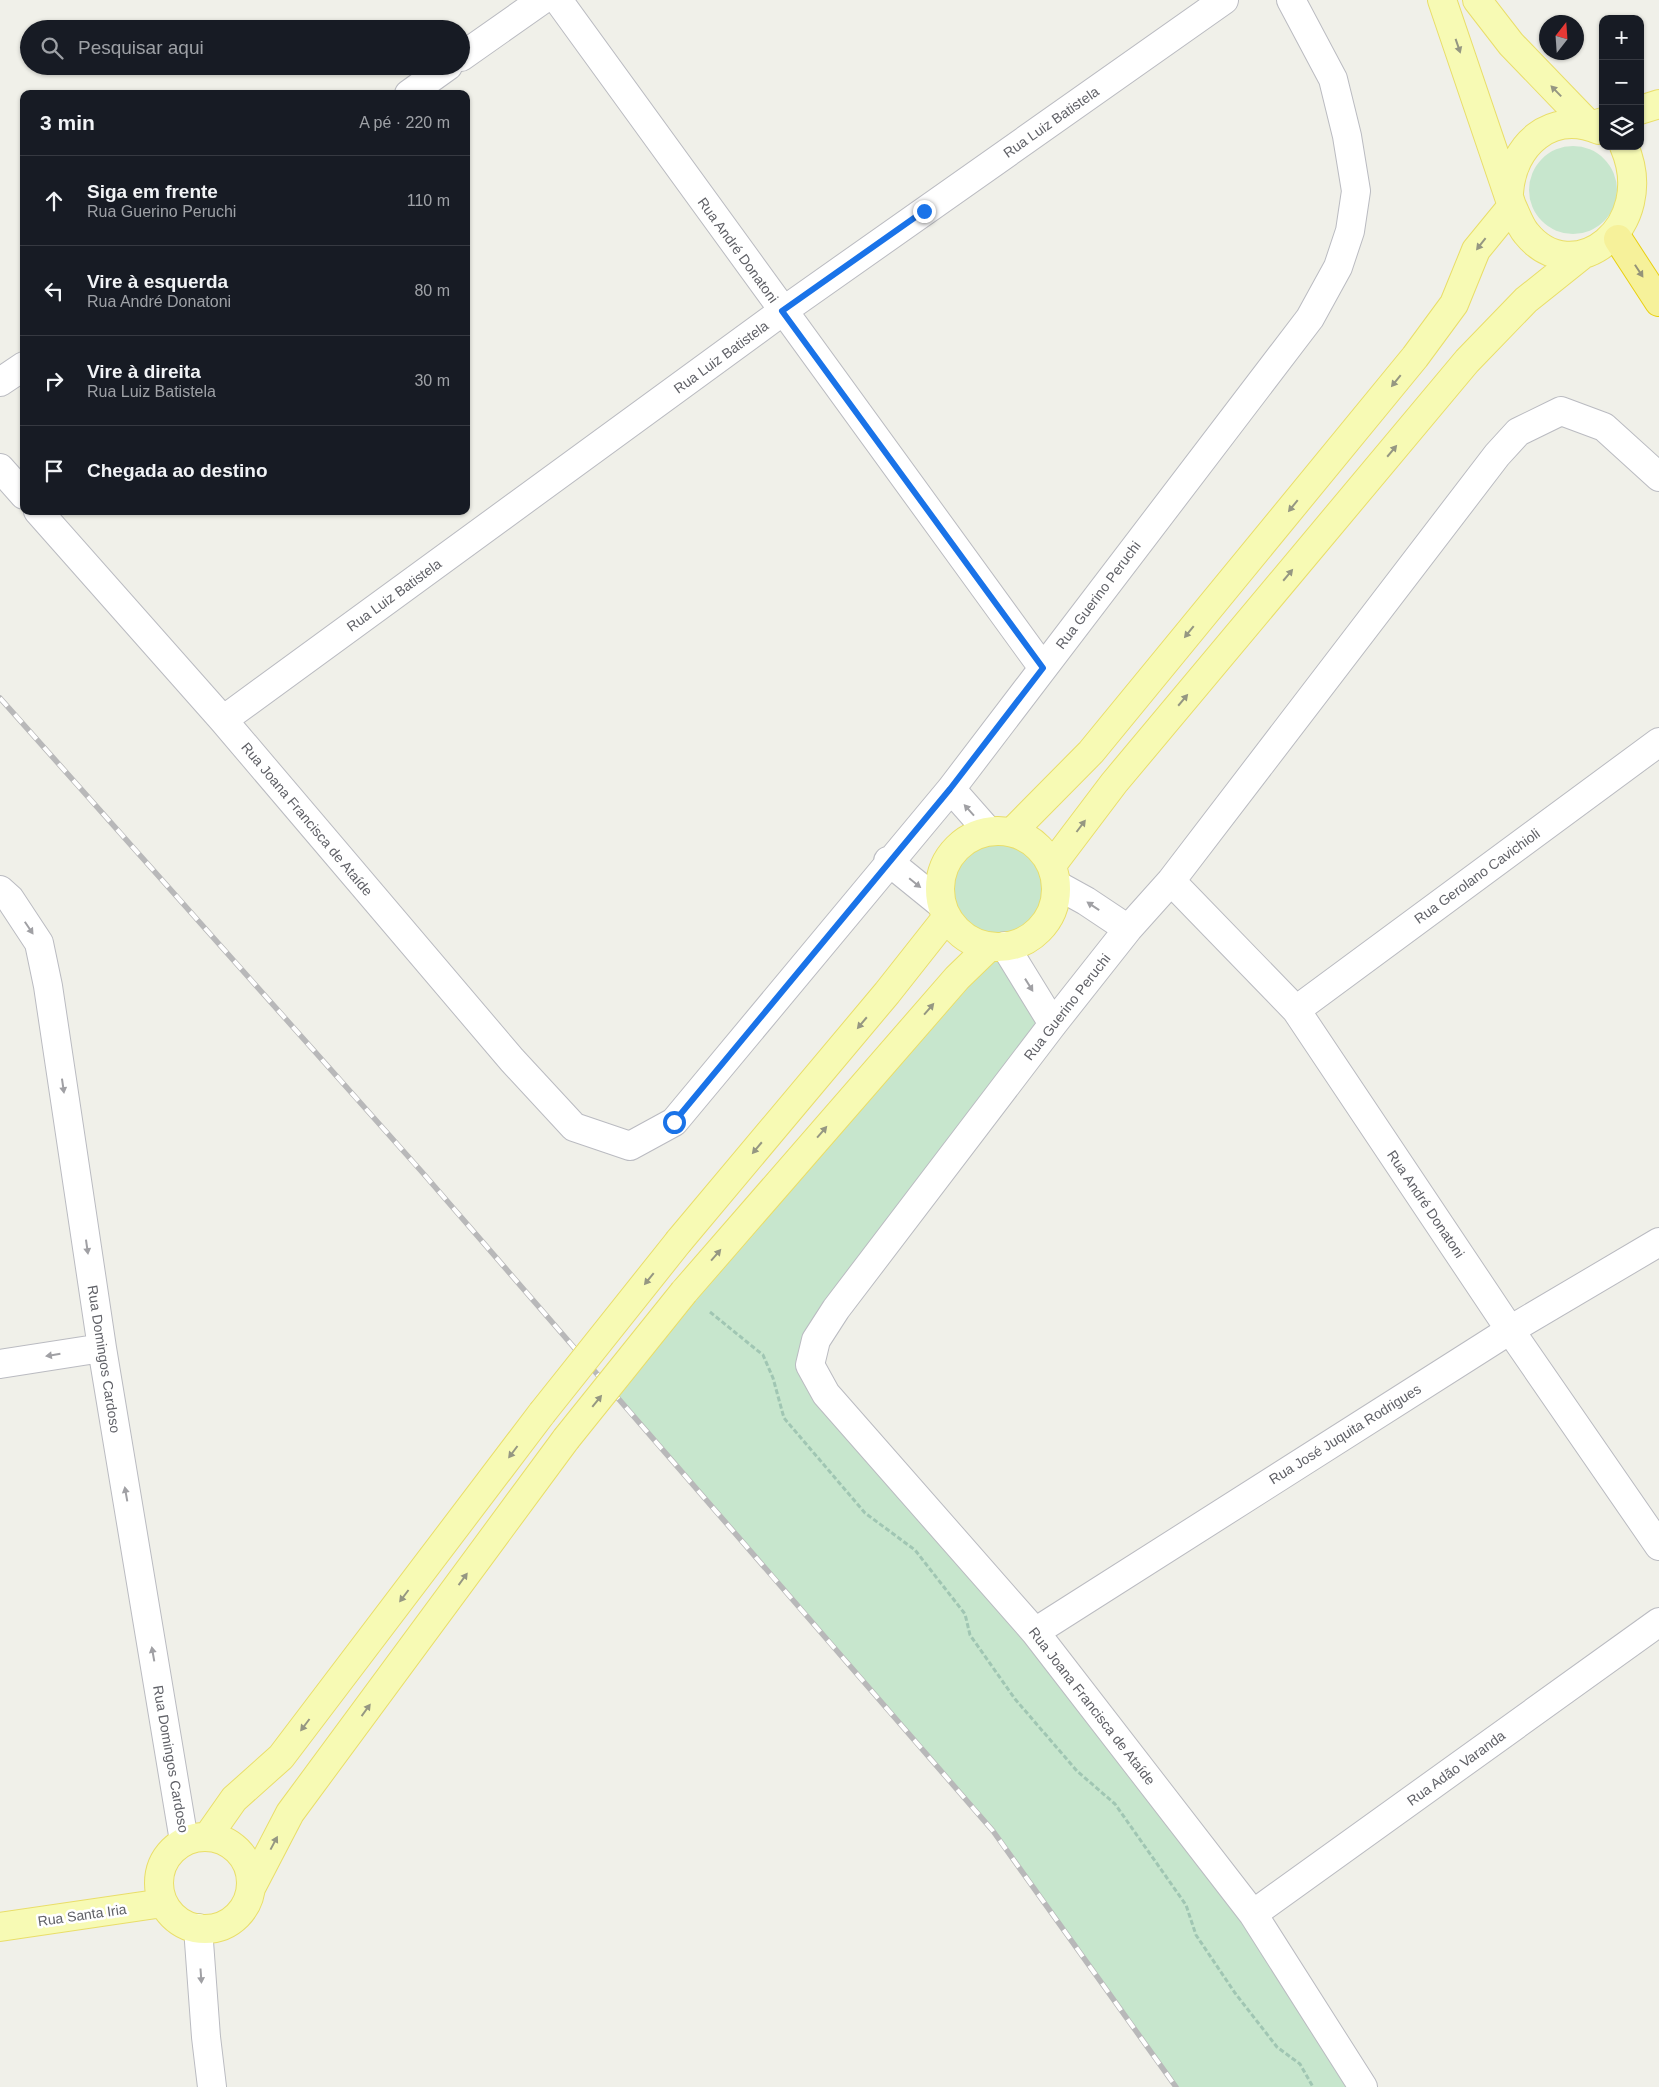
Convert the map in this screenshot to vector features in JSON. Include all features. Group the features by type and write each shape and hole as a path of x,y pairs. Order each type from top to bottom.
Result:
{"highway":[{"path":"1618,239 1659,302"}],"main road":[{"path":"1442,0 1510,201 1526,233 1542,247 1560,254 1581,256"},
{"path":"1477,0 1511,44 1598,126"},
{"path":"1644,109 1659,104"},
{"path":"1000,832 1091,752 1416,357 1454,304 1476,250 1510,201 1510,175 1518,156 1531,140 1549,129 1569,124 1598,126"},
{"path":"1054,875 1120,775 1467,361 1526,300 1581,256 1601,250 1618,239 1632,223 1647,194 1641,184 1636,164 1627,150"},
{"path":"1000,832 1029,839 1042,850 1054,875 1055,905 1046,923 1031,938 1013,946 997,946 964,937 944,911 940,885 945,866 954,851 970,838 1000,832"},
{"path":"944,911 887,993 679,1241 542,1414 281,1757 234,1799 196,1838 166,1856 158,1879 163,1903 179,1921 198,1928 226,1925 244,1909 252,1886 290,1813 566,1439 695,1300 957,978 997,946"},
{"path":"196,1838 232,1844 247,1862 252,1886"},
{"name":"Rua Santa Iria","path":"0,1927 163,1903"}],"street":[{"path":"470,51 542,0"},
{"name":"Rua André Donatoni","path":"558,0 1043,668"},
{"name":"Rua Luiz Batistela","path":"223,720 782,311 1224,0"},
{"name":"Rua Guerino Peruchi","path":"574,1127 630,1146 674,1122 888,861 950,789 1310,318 1338,267 1350,231 1356,191 1347,136 1333,79 1291,0"},
{"path":"415,90 435,75"},
{"path":"0,382 20,369"},
{"name":"Rua Guerino Peruchi","path":"816,1340 842,1301 1053,1024 1128,929 1171,881 1497,456 1518,432 1561,411 1604,427 1659,477"},
{"path":"0,468 20,490"},
{"name":"Rua Joana Francisca de Ataíde","path":"42,515 223,720 512,1060 574,1127"},
{"name":"Rua Gerolano Cavichioli","path":"1296,1010 1659,742"},
{"path":"950,789 1000,832"},
{"path":"888,861 944,911"},
{"path":"1054,875 1086,901 1128,929"},
{"name":"Rua André Donatoni","path":"1171,881 1296,1010 1510,1330 1659,1546"},
{"name":"Rua Domingos Cardoso","path":"0,890 10,899 40,943 50,996 102,1348 196,1838"},
{"path":"997,946 1053,1024"},
{"name":"Rua José Juquita Rodrigues","path":"1035,1632 1510,1330 1659,1242"},
{"name":"Rua Joana Francisca de Ataíde","path":"816,1340 810,1365 826,1394 1035,1632 1253,1914 1363,2087"},
{"path":"0,1364 102,1348"},
{"name":"Rua Adão Varanda","path":"1253,1914 1659,1622"},
{"path":"198,1928 206,2037 212,2087"}],"path":[{"path":"695,1300 763,1355 774,1378 784,1418 865,1514 915,1550 965,1614 970,1634 1015,1699 1077,1771 1115,1804 1186,1905 1196,1935 1235,1993 1278,2047 1300,2064 1313,2087"}],"green space":[{"path":"1573,146 1590,150 1604,159 1613,173 1617,190 1613,207 1604,221 1590,230 1573,234 1556,230 1542,221 1533,207 1529,190 1533,173 1542,159 1556,150"},
{"path":"988,831 1011,832 1025,837 1037,845 1053,869 1056,898 1053,912 1038,932 1013,946 1053,1024 810,1365 1035,1632 1363,2087 1176,2087 993,1831 609,1388 988,947 966,938 953,925 942,899 941,885 943,872 949,859 958,847 972,837"}],"railway":[{"path":"0,698 422,1172 993,1831 1176,2087"}],"route":[{"path":"674,1122 888,861 950,789 1043,668 782,311 924,211"}]}
